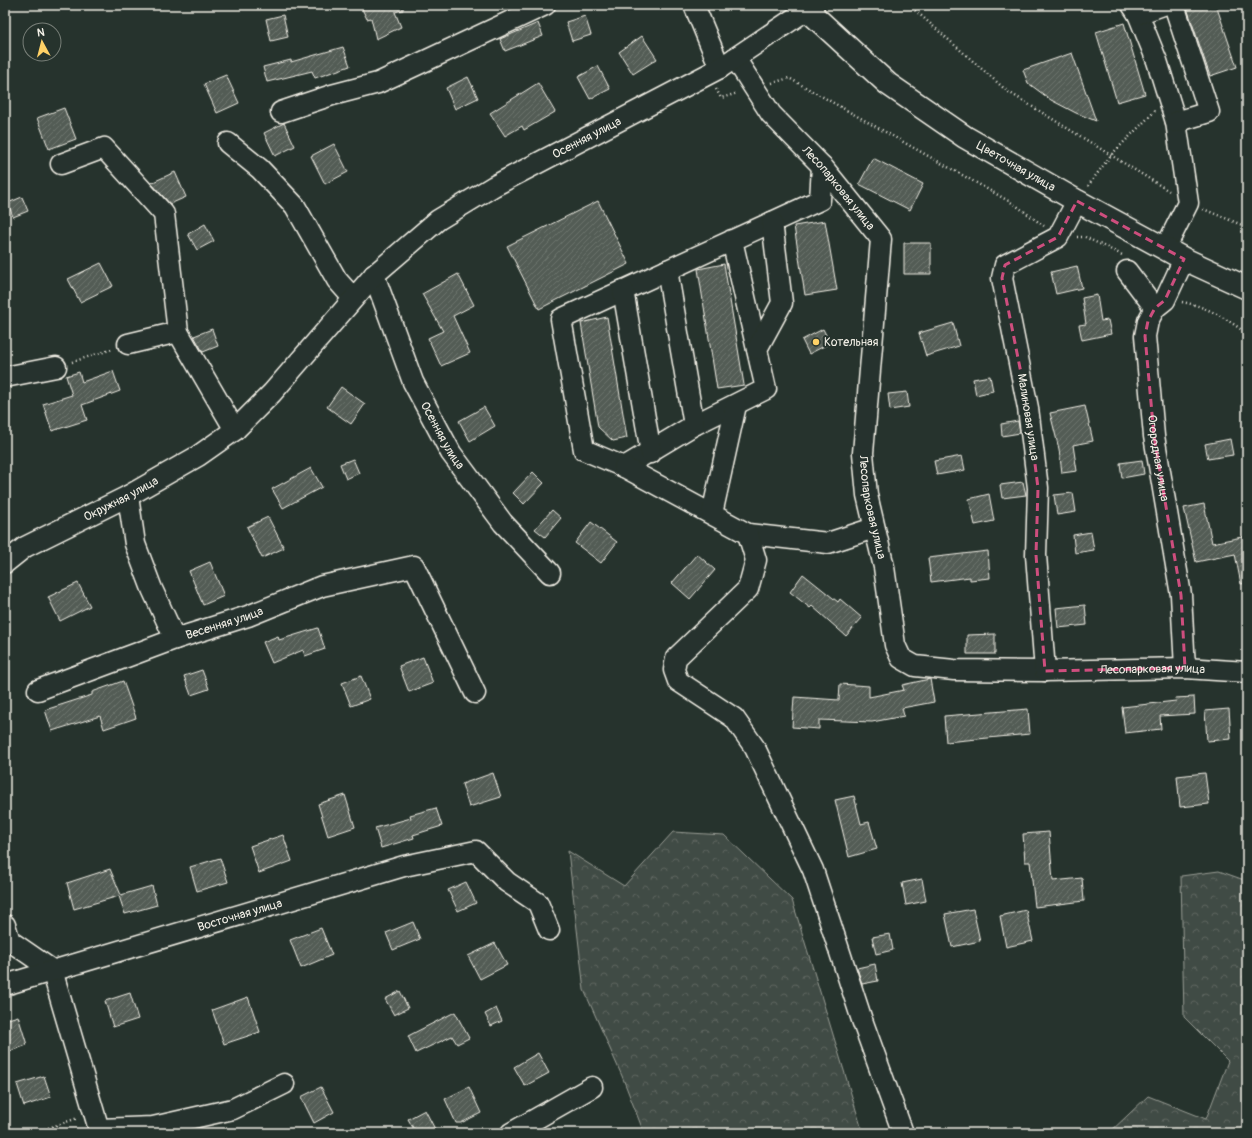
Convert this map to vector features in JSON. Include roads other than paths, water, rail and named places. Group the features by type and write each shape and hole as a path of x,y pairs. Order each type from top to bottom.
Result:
{"main road":[{"name":"Цветочная улица","path":"808,7 888,84 965,137 1165,249 1247,288"}],"street":[{"path":"281,112 332,95 378,83 545,5"},
{"name":"Лесопарковая улица","path":"694,5 721,67 754,88 771,114 822,166 881,238 863,453 867,495 884,567 895,645 901,658 915,666 954,670 1045,671 1185,668 1247,672"},
{"path":"1163,5 1135,9 1176,122 1188,203 1165,249"},
{"path":"1174,5 1209,112 1176,122"},
{"name":"Осенняя улица","path":"353,298 374,275 438,220 494,186 721,67 808,7"},
{"path":"228,143 260,169 295,206 337,280 353,298"},
{"path":"61,164 104,148 164,214 178,332 235,430"},
{"path":"822,166 820,200 561,318 584,450 624,468 748,534 828,543 874,528"},
{"name":"Малиновая улица","path":"1045,671 1036,555 1038,488 1028,408 1002,278 1005,265 1058,236 1077,201"},
{"path":"757,349 782,303 772,222"},
{"path":"624,468 651,453 694,425 766,389 732,240"},
{"name":"Огородная улица","path":"1184,259 1160,304 1148,321 1145,336 1152,413 1166,511 1182,595 1185,668"},
{"path":"1125,264 1160,304"},
{"path":"667,270 694,425"},
{"name":"Осенняя улица","path":"374,275 413,382 451,454 503,523 550,572"},
{"path":"623,290 651,453"},
{"name":"Окружная улица","path":"5,563 25,546 128,496 198,456 235,430 272,393 353,298"},
{"path":"128,344 178,332"},
{"path":"5,377 56,367"},
{"path":"712,514 736,405"},
{"path":"128,496 135,544 152,588 175,638"},
{"path":"748,534 756,560 748,589 676,658 674,670 678,681 734,718 755,748 813,870 862,1020 903,1133"},
{"name":"Весенняя улица","path":"38,690 175,638 248,616 322,586 414,566 475,693"},
{"name":"Восточная улица","path":"5,985 404,866 476,851 507,882 538,903 548,930"},
{"path":"5,925 10,940 52,970 98,1125 153,1128 233,1109 284,1084"},
{"path":"511,1133 592,1087"}],"place":[{"name":"Котельная","path":"816,342"}]}
